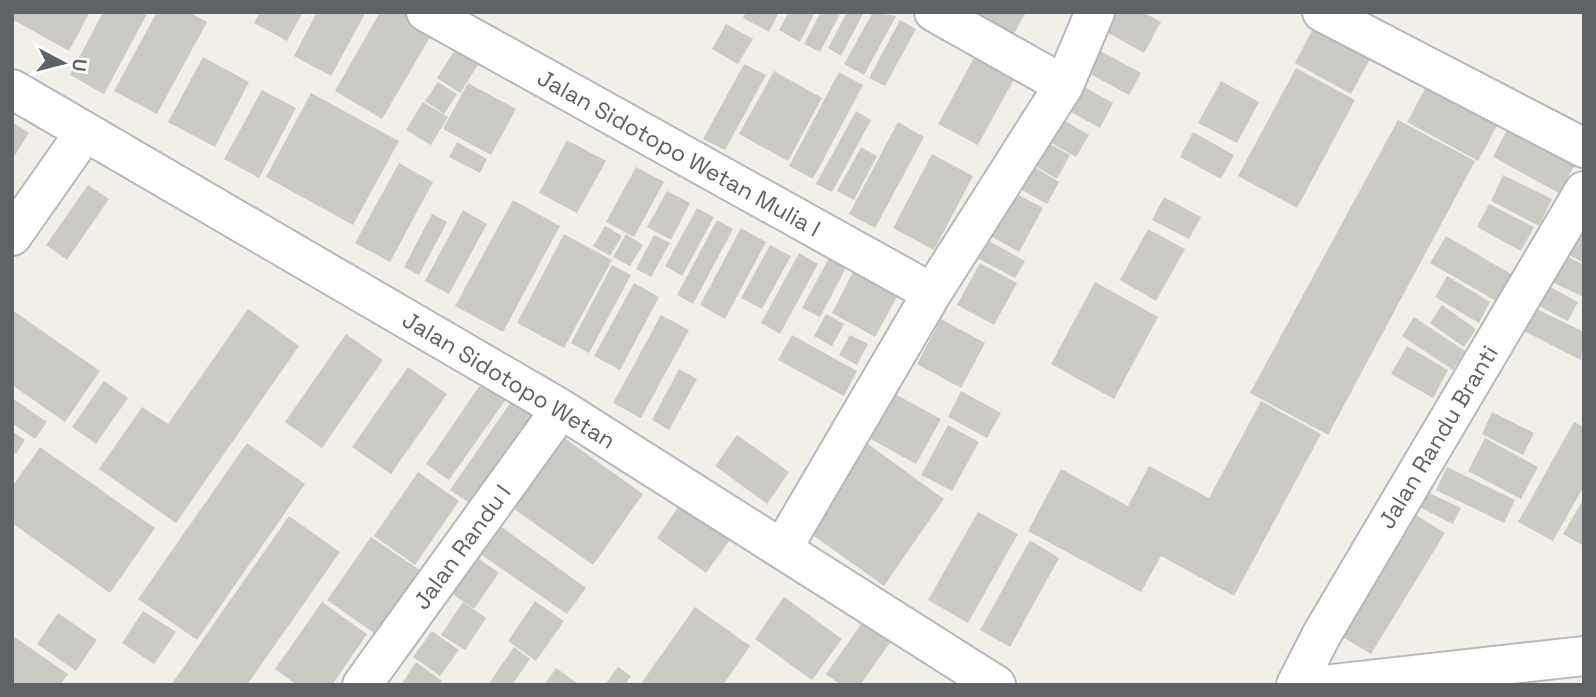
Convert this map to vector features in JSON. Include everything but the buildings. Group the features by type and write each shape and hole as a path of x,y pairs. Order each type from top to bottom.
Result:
{"street":[{"name":"Jalan Sidotopo Wetan Mulia I","path":"426,12 932,293"},
{"path":"934,12 1064,85"},
{"path":"782,549 932,293 1064,85 1095,12"},
{"path":"1322,12 1584,148"},
{"name":"Jalan Sidotopo Wetan","path":"12,89 561,409 996,685"},
{"path":"12,236 85,132"},
{"name":"Jalan Randu Branti","path":"1296,685 1329,622 1584,191"},
{"name":"Jalan Randu I","path":"362,685 561,409"},
{"path":"1324,685 1584,656"}]}
